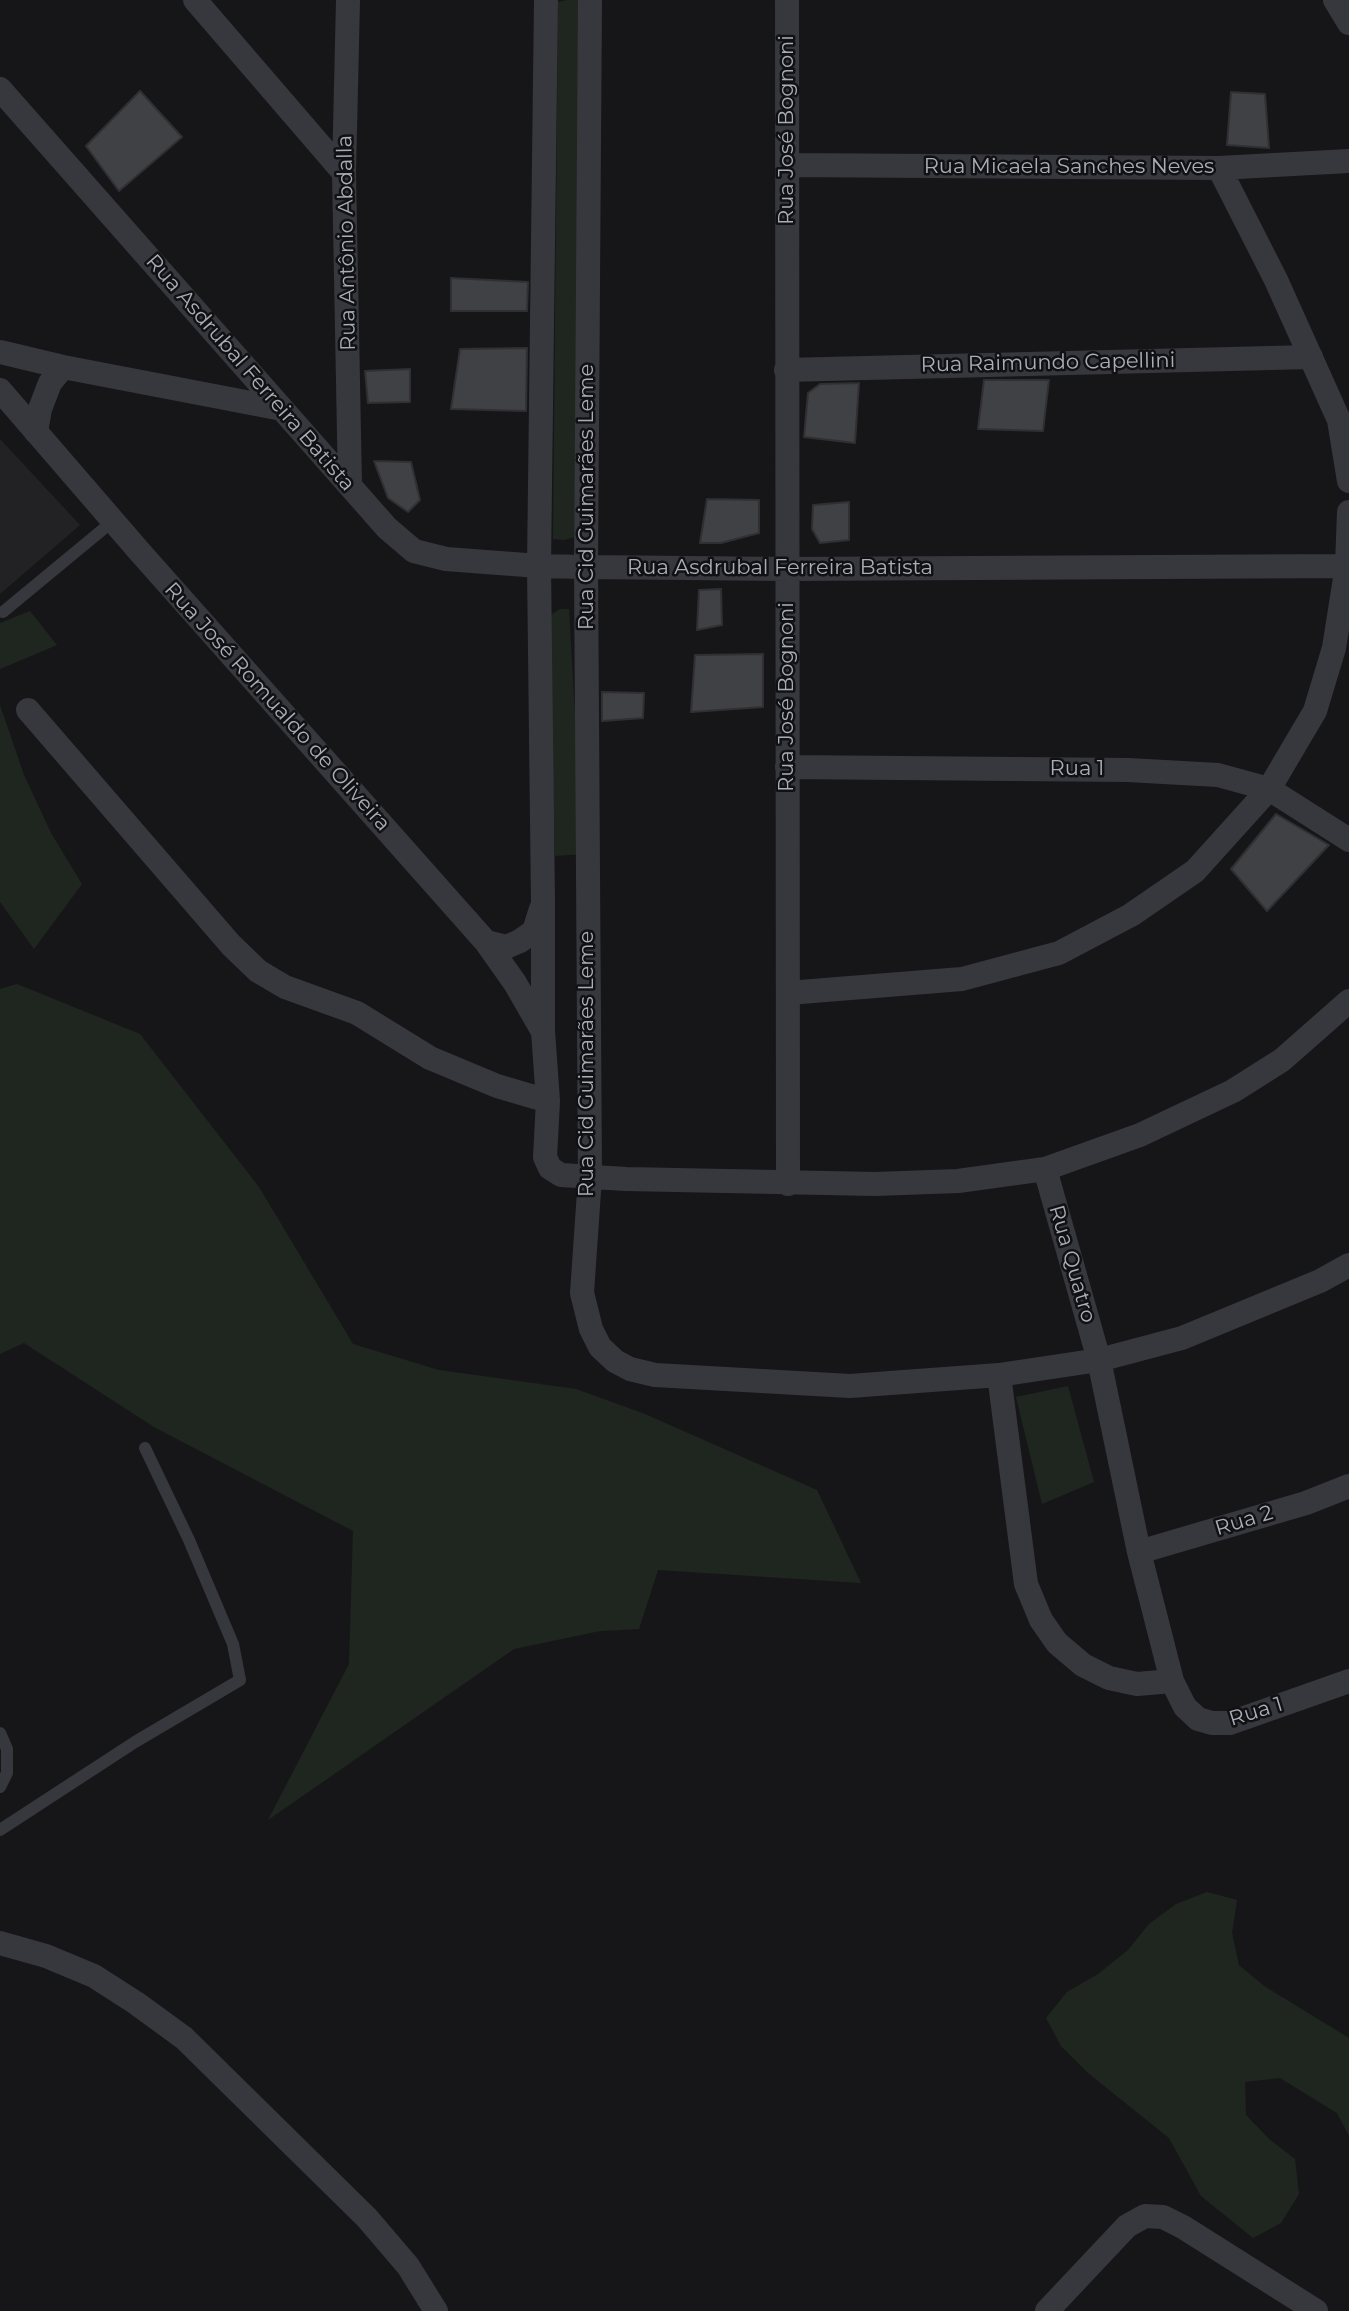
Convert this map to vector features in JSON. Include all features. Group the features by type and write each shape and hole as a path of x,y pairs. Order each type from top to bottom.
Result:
{"street":[{"path":"195,0 344,173"},
{"name":"Rua Antônio Abdalla","path":"348,0 344,173 350,486"},
{"name":"Rua Cid Guimarães Leme","path":"546,0 539,566 543,1031 548,1101 545,1157 550,1168 561,1175 590,1177"},
{"name":"Rua Cid Guimarães Leme","path":"590,0 586,567 590,1177 582,1293 591,1329 600,1347 615,1361 630,1369 655,1375 850,1386 999,1375 1099,1360 1182,1338 1320,1281 1349,1265"},
{"name":"Rua José Bognoni","path":"787,0 788,1184"},
{"path":"1335,0 1349,23"},
{"name":"Rua Asdrubal Ferreira Batista","path":"0,89 387,528 414,551 446,559 586,567 787,569 1347,566"},
{"name":"Rua Micaela Sanches Neves","path":"788,165 1219,168 1349,161"},
{"path":"1219,168 1339,420 1349,481"},
{"path":"0,352 282,410"},
{"name":"Rua Raimundo Capellini","path":"786,370 1311,357"},
{"path":"36,432 40,409 50,383 63,367"},
{"name":"Rua José Romualdo de Oliveira","path":"0,390 486,942 543,1031"},
{"path":"788,993 962,979 1059,953 1131,915 1195,871 1269,789 1315,711 1334,648 1347,566 1349,512"},
{"path":"28,710 231,945 258,971 285,987 357,1013 430,1059 496,1086 548,1101"},
{"name":"Rua 1","path":"787,767 1128,770 1218,775 1269,789 1349,840"},
{"path":"486,942 506,947 527,936 534,931 543,903"},
{"path":"590,1177 788,1184 875,1184 958,1181 1045,1169 1140,1135 1233,1091 1282,1060 1349,1001"},
{"name":"Rua Quatro","path":"1045,1169 1099,1360 1139,1552 1173,1685"},
{"path":"999,1375 1026,1584 1041,1620 1057,1643 1083,1665 1109,1678 1137,1684 1173,1685"},
{"name":"Rua 2","path":"1139,1552 1306,1503 1349,1486"},
{"name":"Rua 1","path":"1173,1685 1185,1707 1198,1719 1212,1723 1230,1723 1349,1681"},
{"path":"0,1943 46,1956 94,1976 184,2038 366,2218 408,2266 436,2311"},
{"path":"1047,2311 1127,2226 1145,2216 1163,2217 1183,2227 1316,2311"}],"lane":[{"path":"3,612 113,521"},
{"path":"0,1830 115,1755 240,1680 233,1644 189,1540 145,1448"},
{"path":"0,1733 7,1749 7,1773 0,1787"}],"shaded area":[{"path":"579,0 575,537 564,540 553,539 558,2"},
{"path":"0,439 80,525 0,594"},
{"path":"560,609 569,609 583,854 555,856 548,617"},
{"path":"30,611 57,645 0,669 0,623"},
{"path":"0,705 24,775 51,833 82,884 34,949 0,902"},
{"path":"17,984 140,1034 259,1187 353,1344 439,1370 576,1389 645,1414 817,1490 861,1583 658,1570 639,1629 600,1631 514,1649 268,1820 349,1664 353,1531 154,1427 24,1343 0,1354 0,989"},
{"path":"1068,1386 1094,1482 1042,1504 1016,1397"},
{"path":"1207,1892 1237,1900 1232,1933 1239,1965 1264,1986 1349,2038 1349,2136 1337,2113 1280,2078 1245,2082 1246,2115 1269,2139 1295,2159 1299,2194 1281,2223 1253,2238 1201,2196 1169,2138 1088,2073 1061,2046 1046,2018 1067,1992 1098,1974 1128,1950 1149,1924 1176,1904"}],"building":[{"path":"140,91 182,137 119,191 86,146"},
{"path":"1231,92 1265,94 1269,148 1227,145"},
{"path":"451,278 528,282 527,311 451,311"},
{"path":"527,348 526,411 451,409 460,349"},
{"path":"410,369 410,402 368,403 365,371"},
{"path":"984,380 1049,380 1043,431 978,429"},
{"path":"859,383 855,443 804,437 808,393 820,384"},
{"path":"374,461 411,462 420,500 408,512 388,498"},
{"path":"707,499 759,500 759,533 721,543 700,543"},
{"path":"849,502 849,540 820,543 812,529 813,505"},
{"path":"721,589 722,625 697,630 699,590"},
{"path":"763,654 763,707 691,712 695,655"},
{"path":"602,692 644,693 643,718 602,721"},
{"path":"1276,814 1329,845 1267,911 1231,869"}]}
